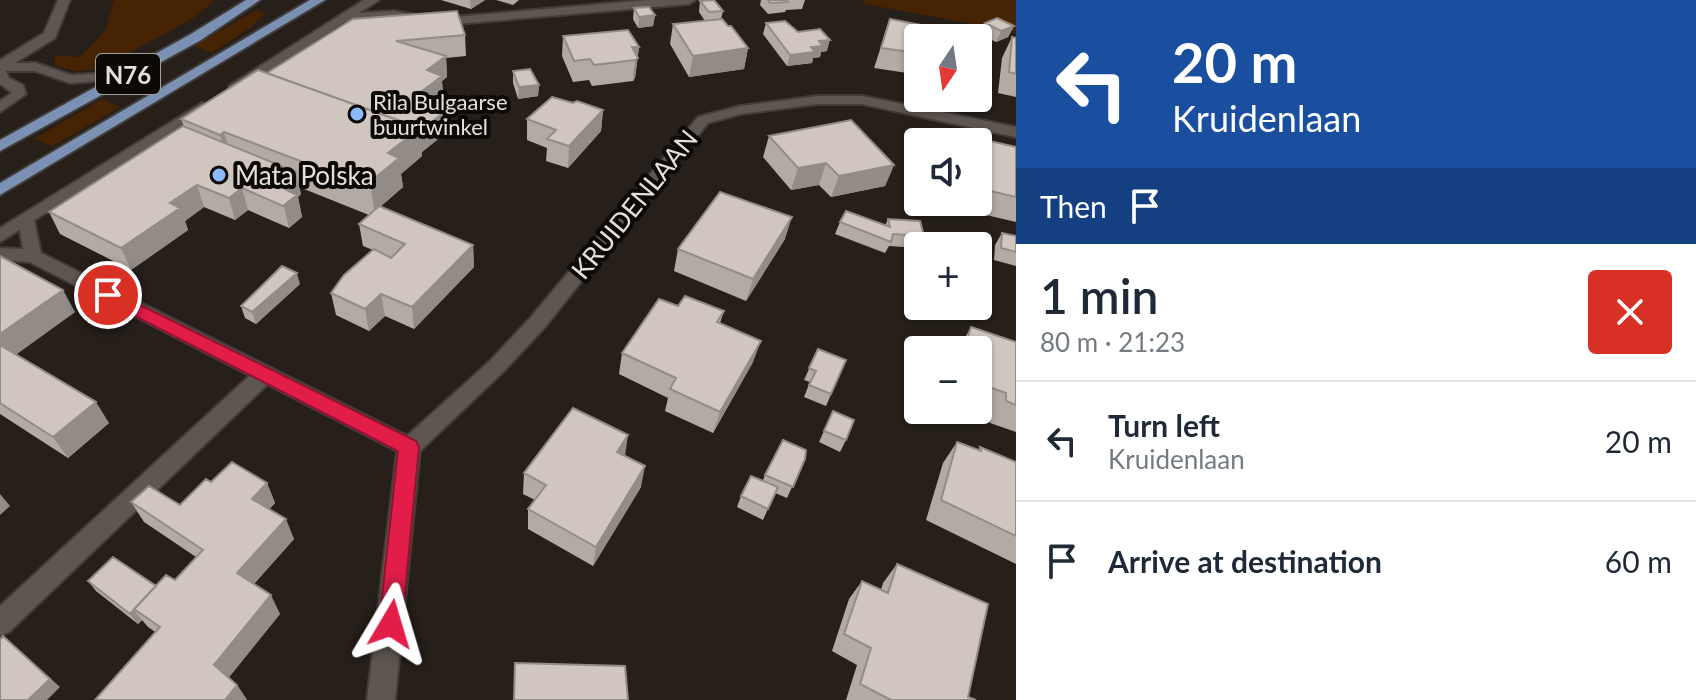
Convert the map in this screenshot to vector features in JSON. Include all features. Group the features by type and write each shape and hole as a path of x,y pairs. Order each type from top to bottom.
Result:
{"main road":[{"name":"N76","path":"0,146 196,37 254,0"},
{"name":"N76","path":"0,190 319,0"}],"street":[{"path":"0,68 50,35 64,0"},
{"path":"0,236 373,0"},
{"path":"380,0 394,15"},
{"path":"343,18 394,15 433,22 453,21 689,0"},
{"path":"0,68 36,67 70,79 124,76"},
{"path":"0,68 3,80 18,88 19,94 0,108"},
{"name":"KRUIDENLAAN","path":"409,447 497,366 538,322 703,120 740,110 818,100 862,100 1016,132"},
{"path":"27,219 33,256"},
{"path":"0,254 33,256 409,447 381,700"},
{"path":"0,623 265,374"}],"shaded area":[{"path":"114,0 215,0 194,18 100,69 76,71 55,66 54,55 80,57 105,31"},
{"path":"863,0 1016,0 1016,32 992,28 992,24 973,24 865,4"},
{"path":"256,10 266,13 250,28 212,53 194,46"},
{"path":"102,99 120,107 53,146 34,139"}],"building":[{"path":"714,0 723,11 709,12 700,1"},
{"path":"768,0 787,0 788,2 770,3"},
{"path":"649,7 655,15 639,17 634,8"},
{"path":"457,11 465,35 396,41 446,56 427,70 442,76 413,98 447,110 420,131 420,128 267,73 353,19"},
{"path":"997,18 1014,26 1001,31 985,23"},
{"path":"722,19 748,48 693,56 673,24"},
{"path":"890,19 916,24 904,24 904,51 881,48"},
{"path":"785,21 798,32 820,29 830,40 819,41 823,46 811,47 815,52 790,55 766,23"},
{"path":"628,30 639,47 632,47 638,58 594,65 590,59 574,61 563,36"},
{"path":"1012,37 1016,38 1016,74 1009,72"},
{"path":"530,69 539,85 519,87 513,71"},
{"path":"258,70 420,128 388,153 399,158 376,177 371,188 224,132 220,135 181,119"},
{"path":"552,97 603,110 569,146 547,139 556,130 527,119"},
{"path":"851,120 894,165 839,176 826,163 798,168 769,136"},
{"path":"183,126 296,172 279,186 297,195 283,206 242,188 229,198 197,185 170,203 180,208 121,248 49,212"},
{"path":"992,141 1016,147 1016,197 992,191"},
{"path":"720,192 792,217 753,279 678,249"},
{"path":"379,206 473,245 412,307 381,294 365,309 331,293 344,275 374,249 391,258 405,244 359,224"},
{"path":"846,211 890,227 888,219 920,221 923,232 893,234 891,242 840,222"},
{"path":"1002,233 1016,236 1016,252 1001,248"},
{"path":"0,256 63,290 0,334"},
{"path":"282,266 297,273 252,312 241,306"},
{"path":"685,296 724,311 717,322 761,341 720,412 670,389 676,378 622,353 659,299 678,306"},
{"path":"971,327 1016,342 1016,405 1006,401 1006,393 992,388 992,336 968,336"},
{"path":"0,345 96,402 53,437 0,403"},
{"path":"818,349 846,360 831,394 809,385 816,371 809,368"},
{"path":"573,408 628,435 617,452 645,466 596,547 528,509 546,485 524,473"},
{"path":"833,411 854,420 846,440 824,431"},
{"path":"783,440 806,450 793,487 765,475"},
{"path":"957,442 981,451 980,447 1016,462 1016,536 941,500"},
{"path":"232,462 267,483 252,499 286,519 237,573 271,595 214,665 237,685 225,700 95,700 160,627 134,609 166,575 175,580 203,550 131,502 149,486 180,505 206,479 211,482"},
{"path":"751,476 778,487 768,509 741,496"},
{"path":"113,557 156,586 130,614 88,581"},
{"path":"897,564 988,604 968,697 976,700 891,700 860,684 871,648 844,634 862,581 888,593"},
{"path":"3,636 50,679 28,700 0,700 0,640"},
{"path":"515,663 625,666 628,700 514,700"}],"place":[{"name":"Rila Bulgaarse buurtwinkel","path":"357,114"},
{"name":"Mata Polska","path":"219,175"}],"route":[{"path":"108,295 409,447 391,624"}]}
